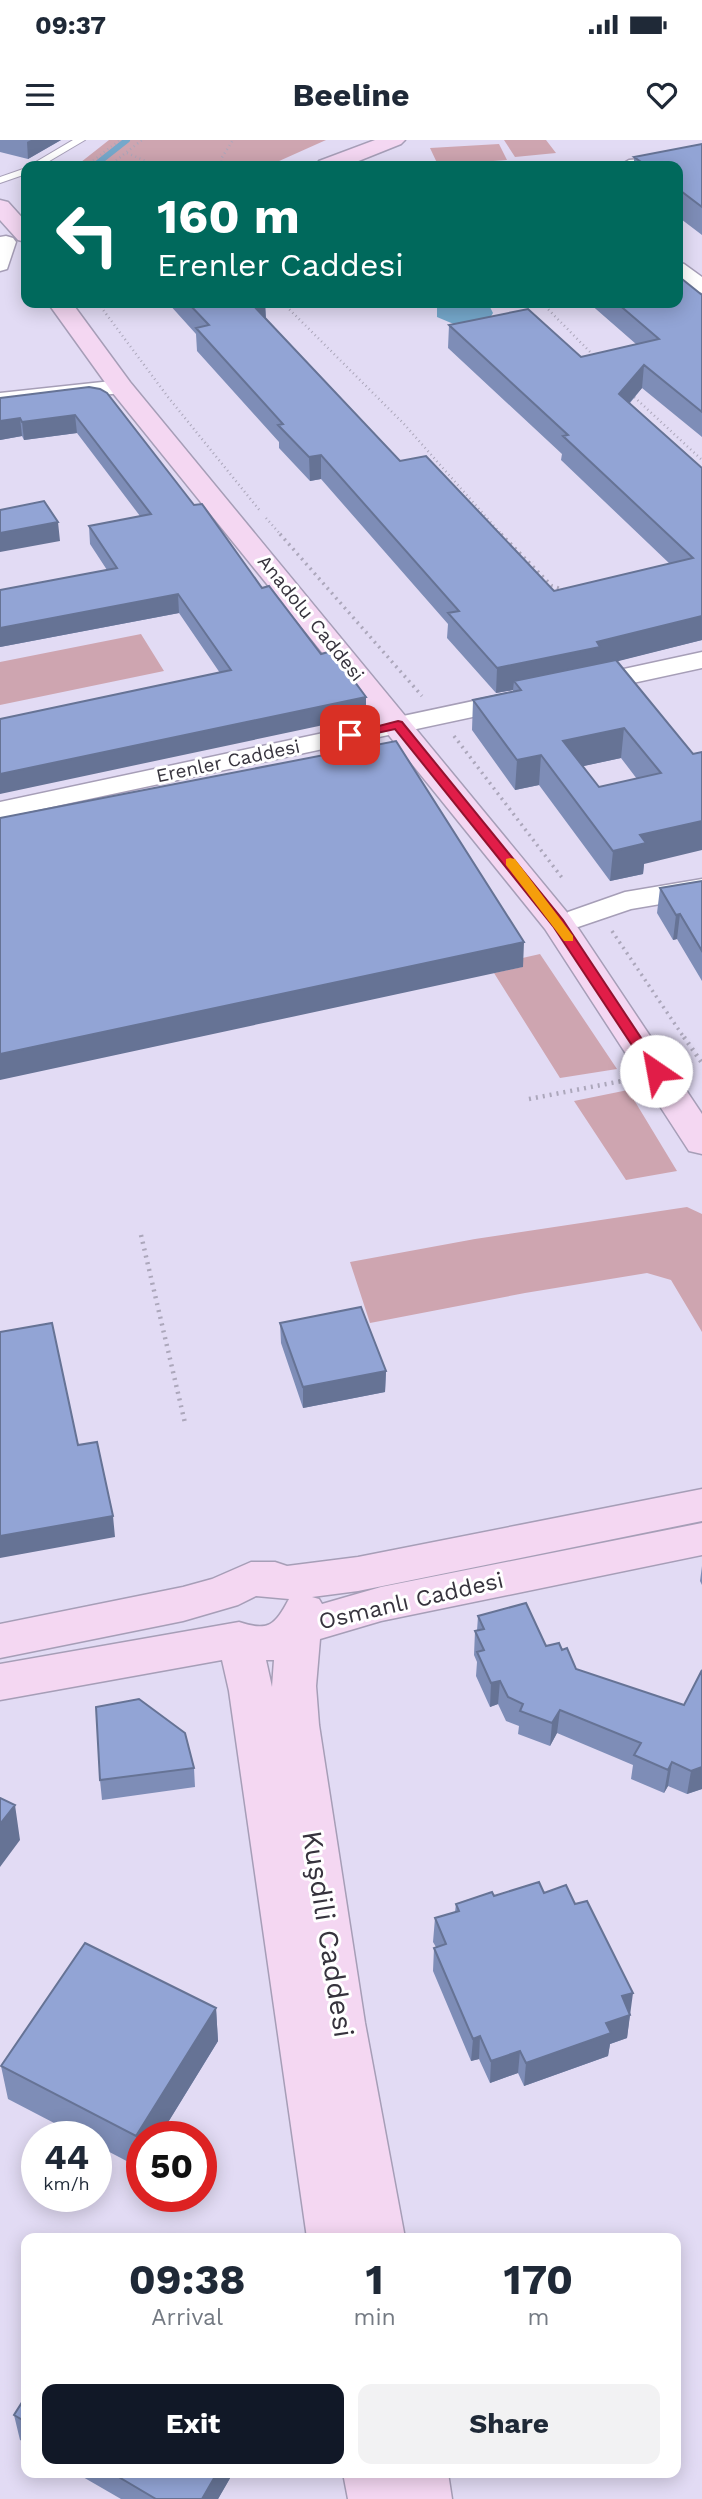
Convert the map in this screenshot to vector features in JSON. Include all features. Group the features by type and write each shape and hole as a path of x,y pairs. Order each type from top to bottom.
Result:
{"main road":[{"path":"333,161 360,140"},
{"path":"337,161 394,140"},
{"path":"0,207 16,236"},
{"name":"Anadolu Caddesi","path":"64,308 412,713 702,1102"},
{"name":"Anadolu Caddesi","path":"82,308 130,385"},
{"name":"Anadolu Caddesi","path":"568,920 702,1142"},
{"name":"Osmanlı Caddesi","path":"0,1641 183,1604 231,1590 251,1580 263,1578 286,1583 358,1574 702,1505"},
{"name":"Osmanlı Caddesi","path":"0,1682 239,1639 265,1645 279,1642 299,1628 381,1604 702,1539"},
{"path":"286,1583 295,1589 305,1608 299,1628"},
{"path":"231,1590 221,1611 229,1631 239,1639"},
{"name":"Kuşdili Caddesi","path":"299,1628 294,1686 297,1725 341,2023 378,2233"},
{"name":"Kuşdili Caddesi","path":"239,1639 251,1691 332,2233"},
{"path":"372,2478 376,2499"},
{"path":"421,2478 424,2499"}],"street":[{"path":"683,162 702,160"},
{"path":"0,265 16,236"},
{"path":"683,273 702,287"},
{"path":"0,400 130,385"},
{"name":"Erenler Caddesi","path":"0,810 412,713 550,693 702,660"},
{"path":"568,920 625,901 702,888"}],"lane":[{"path":"43,161 80,140"},
{"path":"0,170 11,176"},
{"path":"0,180 21,173"}],"path":[{"path":"93,161 120,140"},
{"path":"116,161 142,140"},
{"path":"222,161 233,140"},
{"path":"127,153 145,161"},
{"path":"102,308 168,397 265,517 412,713"},
{"path":"288,308 404,424 526,562 552,586 578,592"},
{"path":"547,308 598,360"},
{"path":"626,389 702,460"},
{"path":"529,1099 635,1078"},
{"path":"141,1234 185,1423"}],"shaded area":[{"path":"109,140 326,140 279,161 82,161"},
{"path":"504,140 546,140 556,153 515,157"},
{"path":"499,144 507,160 436,161 430,148"},
{"path":"141,634 164,671 0,705 0,662"},
{"path":"540,954 617,1069 560,1078 494,973 522,967 518,959"},
{"path":"628,1090 677,1171 626,1180 574,1101"},
{"path":"687,1207 702,1214 702,1332 671,1280 647,1273 370,1323 350,1262 475,1239"}],"water":[{"path":"437,308 490,308 493,313 490,318 456,325 437,317"}],"building":[{"path":"702,144 702,207 683,193 683,161 640,161 634,157"},
{"path":"683,280 702,295 702,412 644,365 619,394 702,468 702,616 597,642 600,647 497,668 448,613 459,611 321,455 309,457 278,425 283,424 196,328 209,325 193,308 256,308 400,461 426,456 554,591 693,558 563,436 568,435 449,325 528,309 581,357 659,339 623,308 683,308"},
{"path":"89,387 107,393 194,505 202,504 262,588 269,586 321,654 332,651 366,697 0,774 0,719 231,670 178,594 0,628 0,590 117,568 89,526 151,514 75,415 22,422 20,418 0,421 0,398"},
{"path":"44,501 58,522 0,533 0,510"},
{"path":"616,660 693,754 702,752 702,821 640,835 646,843 613,851 541,755 517,760 473,700 521,690 514,681","holes":["624,728 661,773 599,787 563,741"]},
{"path":"396,741 524,942 0,1054 0,818"},
{"path":"702,881 702,951 680,914 676,915 660,888"},
{"path":"361,1307 386,1371 303,1387 280,1323"},
{"path":"52,1323 78,1445 97,1442 113,1516 0,1536 0,1332"},
{"path":"526,1603 546,1646 559,1643 562,1650 567,1648 576,1669 684,1705 702,1670 702,1767 691,1771 672,1762 668,1770 634,1755 641,1743 560,1710 552,1723 520,1711 523,1704 508,1697 500,1681 491,1683 477,1652 484,1650 475,1631 484,1629 478,1616"},
{"path":"139,1699 185,1733 194,1768 100,1780 96,1707"},
{"path":"0,1798 15,1805 0,1824"},
{"path":"539,1882 544,1893 566,1885 575,1904 587,1901 633,1993 622,1996 630,2015 606,2023 611,2033 526,2063 520,2051 491,2061 480,2036 473,2039 434,1948 446,1944 435,1918 459,1911 456,1904 492,1892 494,1896"},
{"path":"85,1943 216,2008 145,2121 126,2121 126,2131 112,2121 107,2121 1,2066"},
{"path":"21,2404 21,2419 14,2415"},
{"path":"120,2478 214,2478 202,2499 156,2499"}],"waterway":[{"path":"100,161 127,140"}],"slow traffic":[{"path":"510,862 569,938"}],"route":[{"path":"350,735 398,725 558,923 656,1071"}]}
